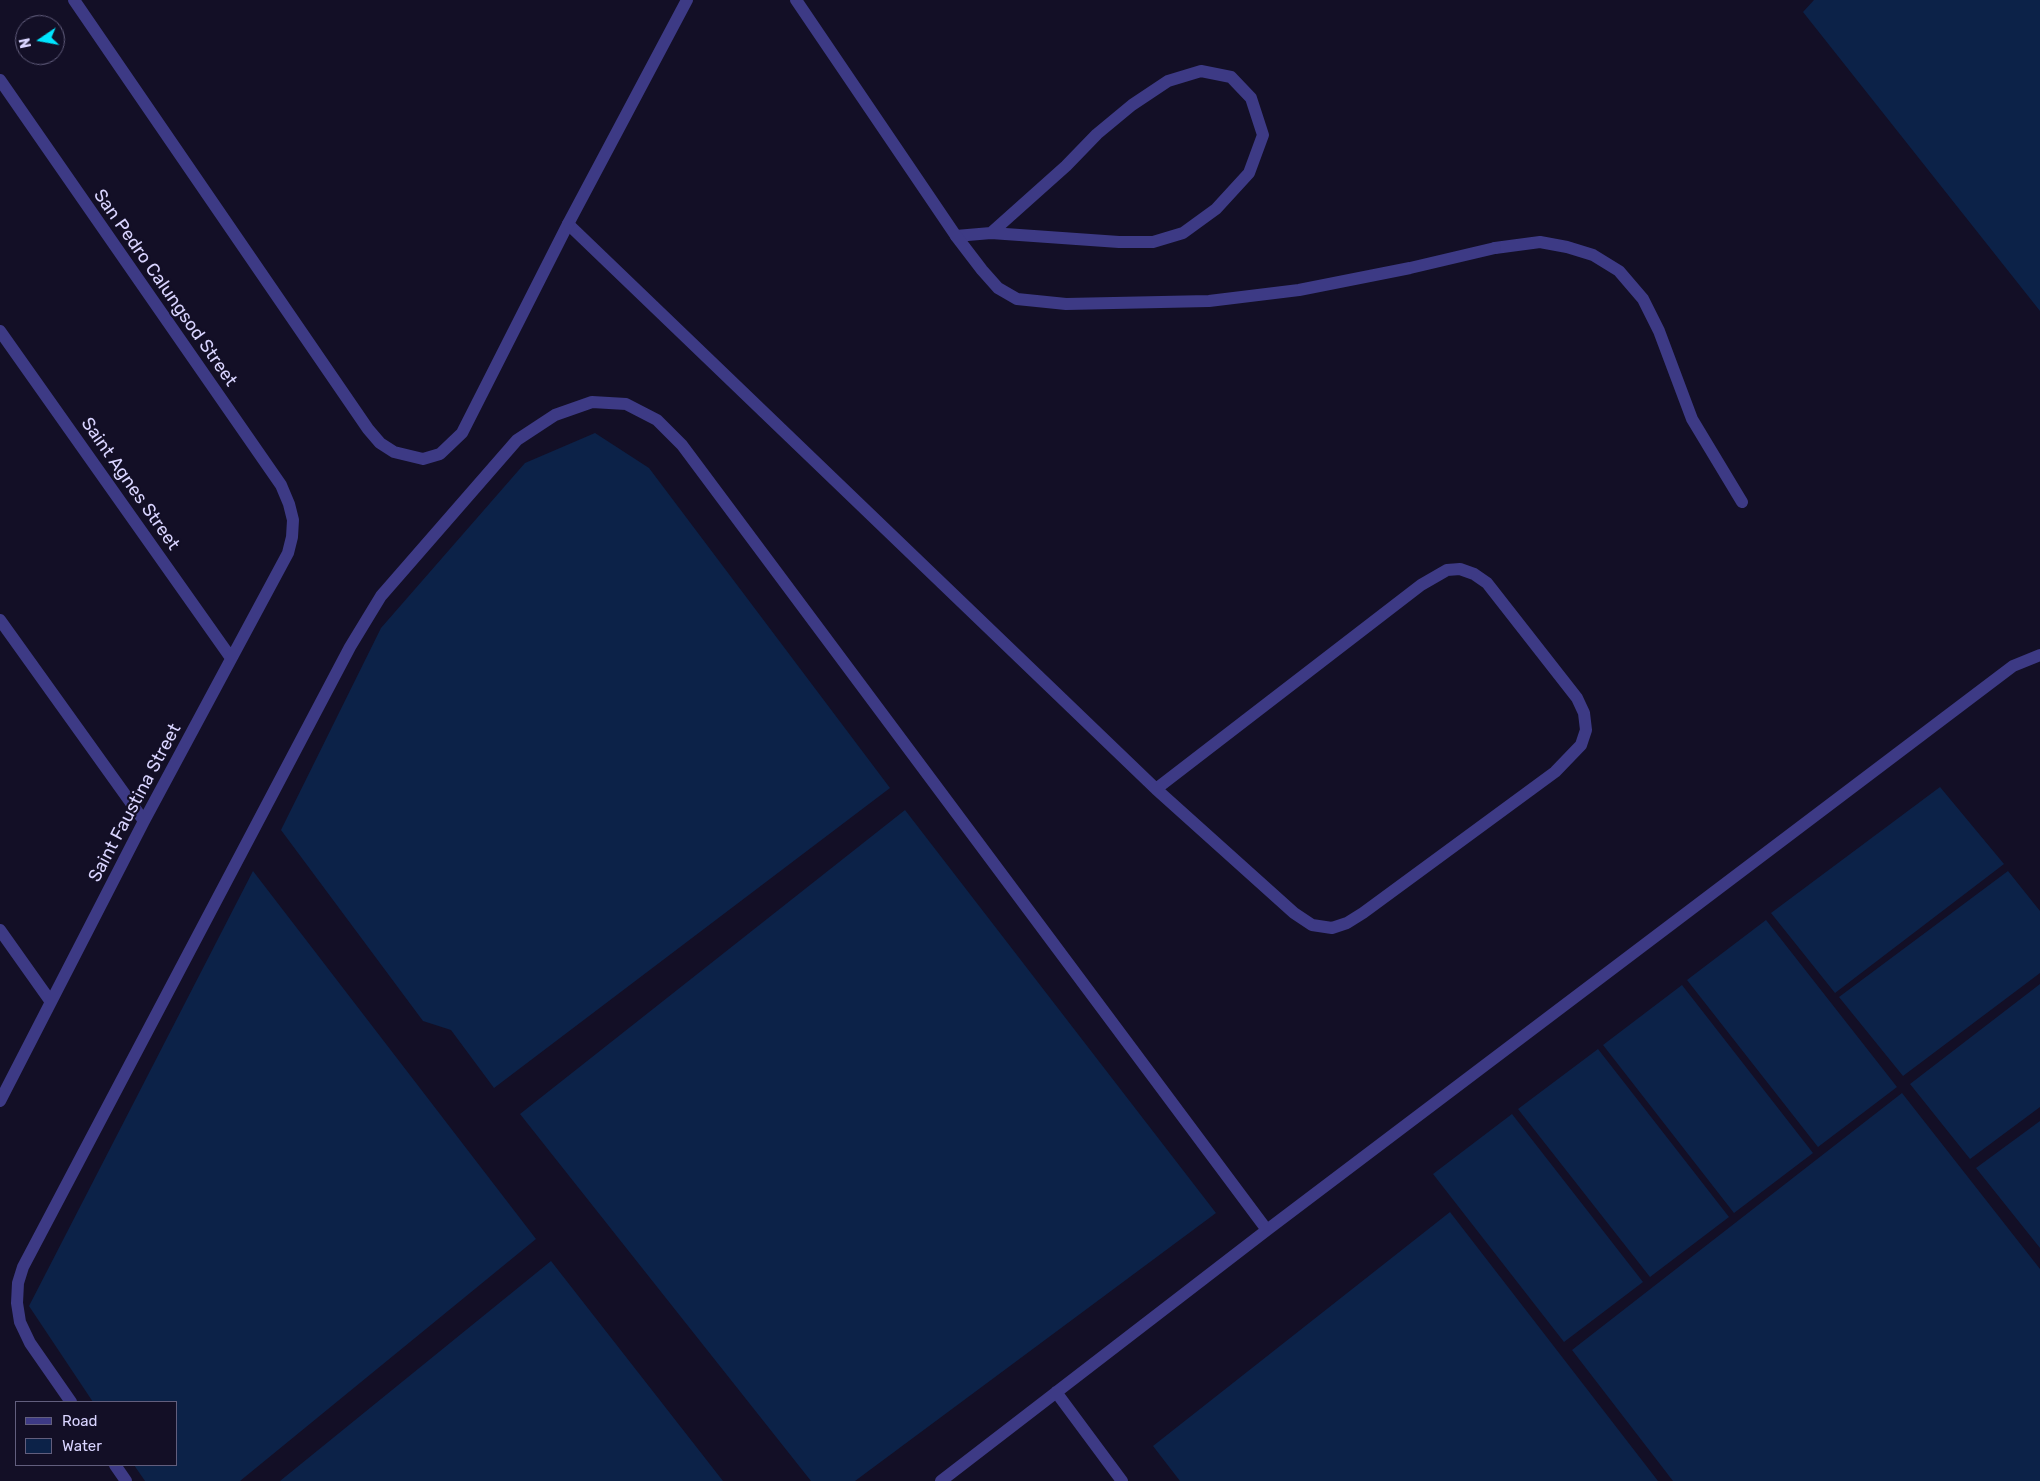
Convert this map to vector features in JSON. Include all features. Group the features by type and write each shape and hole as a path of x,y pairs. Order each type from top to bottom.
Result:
{"street":[{"path":"74,0 368,429 380,442 394,452 423,459 440,454 462,434 568,224 686,0"},
{"path":"796,0 956,236 998,288 1017,299 1066,304 1209,301 1299,290 1410,268 1495,248 1540,242 1567,247 1593,255 1619,271 1643,299 1659,331 1692,418 1742,502"},
{"path":"956,236 991,233 1119,242 1153,242 1183,233 1216,209 1249,172 1264,135 1251,98 1231,77 1201,71 1168,81 1132,105 1097,134 1066,166 991,233"},
{"name":"San Pedro Calungsod Street","path":"0,80 281,485 293,520"},
{"path":"568,224 1156,789 1294,913 1312,925 1332,928 1347,924 1555,772 1580,745 1586,730 1584,713 1577,698 1487,583 1474,574 1460,569 1447,570 1421,585 1156,789"},
{"name":"Saint Agnes Street","path":"0,331 231,658"},
{"path":"70,1401 30,1343 20,1322 17,1304 18,1283 23,1267 350,647 381,596 517,440 555,415 592,402 626,404 657,420 682,445 1267,1230"},
{"name":"Saint Faustina Street","path":"0,1100 144,821 288,553 292,537 293,520"},
{"path":"0,620 144,821"},
{"path":"941,1481 1267,1230 2013,666 2040,654"},
{"path":"0,930 51,1002"},
{"path":"1056,1392 1122,1481"},
{"path":"115,1466 126,1481"}],"water":[{"path":"1814,0 2040,0 2040,311 1803,12"},
{"path":"595,433 649,468 890,788 494,1088 451,1030 423,1021 281,830 381,628 525,463"},
{"path":"1940,787 2004,864 1835,993 1771,913"},
{"path":"905,810 1216,1213 855,1481 811,1481 520,1114"},
{"path":"253,871 536,1239 240,1481 145,1481 135,1466 178,1466 178,1401 92,1401 29,1306"},
{"path":"2008,871 2040,911 2040,973 1903,1076 1839,997"},
{"path":"1766,920 1897,1087 1818,1147 1687,980"},
{"path":"2040,984 2040,1107 1970,1159 1910,1084"},
{"path":"1682,985 1813,1153 1734,1213 1603,1045"},
{"path":"1598,1049 1729,1217 1650,1277 1518,1109"},
{"path":"1902,1093 2040,1269 2040,1481 1673,1481 1572,1350"},
{"path":"1512,1114 1643,1282 1564,1342 1433,1174"},
{"path":"2040,1121 2040,1248 1976,1168"},
{"path":"1450,1212 1658,1481 1180,1481 1153,1446"},
{"path":"551,1261 723,1481 280,1481"}]}
